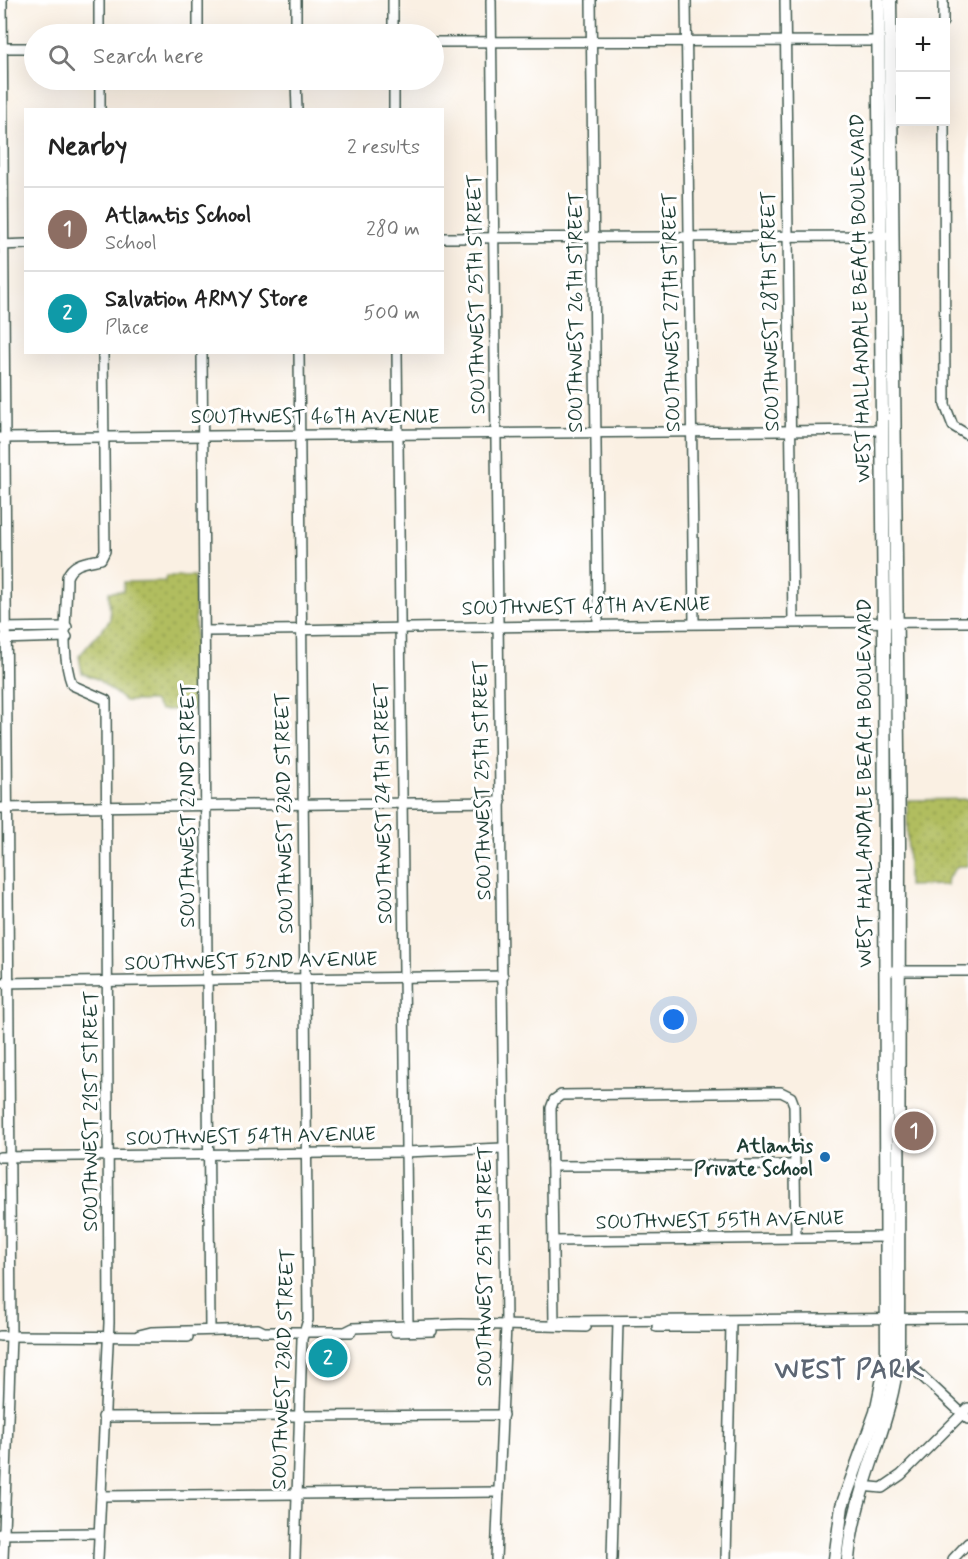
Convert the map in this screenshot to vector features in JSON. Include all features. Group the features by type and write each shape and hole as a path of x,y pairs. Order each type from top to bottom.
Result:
{"main road":[{"name":"WEST HALLANDALE BEACH BOULEVARD","path":"835,1559 840,1520 849,1481 884,1383 893,1319 891,970 886,864 890,622 887,236 878,41 879,0"},
{"path":"879,0 884,35 891,50"},
{"name":"WEST HALLANDALE BEACH BOULEVARD","path":"848,1559 850,1533 861,1486 889,1413 898,1354 887,1237 891,970 899,843 890,622 896,502 890,489 889,444 882,366 891,75 890,0"},
{"path":"878,41 891,75"},
{"path":"886,864 899,843"},
{"path":"858,1461 861,1486"},
{"path":"840,1520 845,1529 842,1559"}],"street":[{"path":"3,0 1,244 4,1157 11,1336 2,1534 3,1559"},
{"path":"99,0 99,24"},
{"path":"198,0 198,24"},
{"path":"296,0 296,24"},
{"path":"393,0 393,24"},
{"name":"SOUTHWEST 25TH STREET","path":"491,0 506,1325 496,1559"},
{"name":"SOUTHWEST 26TH STREET","path":"591,0 595,237 594,433 598,623"},
{"name":"SOUTHWEST 27TH STREET","path":"686,0 694,623"},
{"name":"SOUTHWEST 28TH STREET","path":"785,0 793,622"},
{"path":"943,0 943,18"},
{"path":"444,42 878,41"},
{"path":"2,48 24,48"},
{"path":"100,90 100,108"},
{"path":"297,90 297,108"},
{"path":"394,90 394,108"},
{"path":"944,126 945,405 954,426 968,435"},
{"path":"444,238 887,236"},
{"path":"1,244 24,244"},
{"path":"67,632 67,577 70,570 76,564 101,559 105,551 103,354"},
{"name":"SOUTHWEST 22ND STREET","path":"202,354 210,1330"},
{"name":"SOUTHWEST 23RD STREET","path":"295,1559 302,1339 308,1320 299,354"},
{"name":"SOUTHWEST 24TH STREET","path":"397,354 408,1325"},
{"name":"SOUTHWEST 46TH AVENUE","path":"3,438 888,429"},
{"name":"SOUTHWEST 48TH AVENUE","path":"205,631 400,629 598,623 968,622"},
{"path":"3,628 67,632"},
{"path":"3,639 67,632"},
{"name":"SOUTHWEST 21ST STREET","path":"67,632 68,672 72,685 80,691 106,700 109,982 108,1336 98,1559"},
{"path":"4,808 501,802"},
{"path":"891,970 968,971"},
{"name":"SOUTHWEST 52ND AVENUE","path":"5,983 503,976"},
{"path":"554,1325 552,1108 554,1100 567,1094 781,1092 791,1096 794,1105 796,1237"},
{"name":"SOUTHWEST 54TH AVENUE","path":"4,1157 307,1154 503,1148"},
{"path":"552,1166 795,1165"},
{"name":"SOUTHWEST 55TH AVENUE","path":"553,1241 887,1237"},
{"path":"347,1331 352,1328 408,1325 554,1325 562,1321 618,1324 721,1319 731,1322 968,1318"},
{"path":"726,1559 731,1322"},
{"path":"612,1559 618,1324"},
{"path":"139,1335 151,1338 257,1335 264,1332 347,1331 353,1333 460,1330 468,1326"},
{"path":"0,1336 108,1336 139,1335 151,1332 258,1329 264,1332"},
{"path":"861,1486 882,1488 901,1475 966,1414 898,1354"},
{"path":"103,1417 502,1415"},
{"path":"101,1496 499,1492"},
{"path":"2,1534 98,1533"},
{"path":"953,1559 968,1543"}],"green space":[{"path":"166,576 195,576 196,709 160,710 153,701 125,701 97,679 82,673 79,656 110,620 109,592 123,591 124,582 165,581"},
{"path":"968,799 968,866 958,866 948,877 947,885 908,886 907,800"}],"place":[{"name":"Atlantis School","path":"914,1131"},
{"name":"Atlantis Private School","path":"825,1157"},
{"name":"Salvation ARMY Store","path":"328,1358"}],"district":[{"name":"WEST PARK","path":"850,1371"}]}
